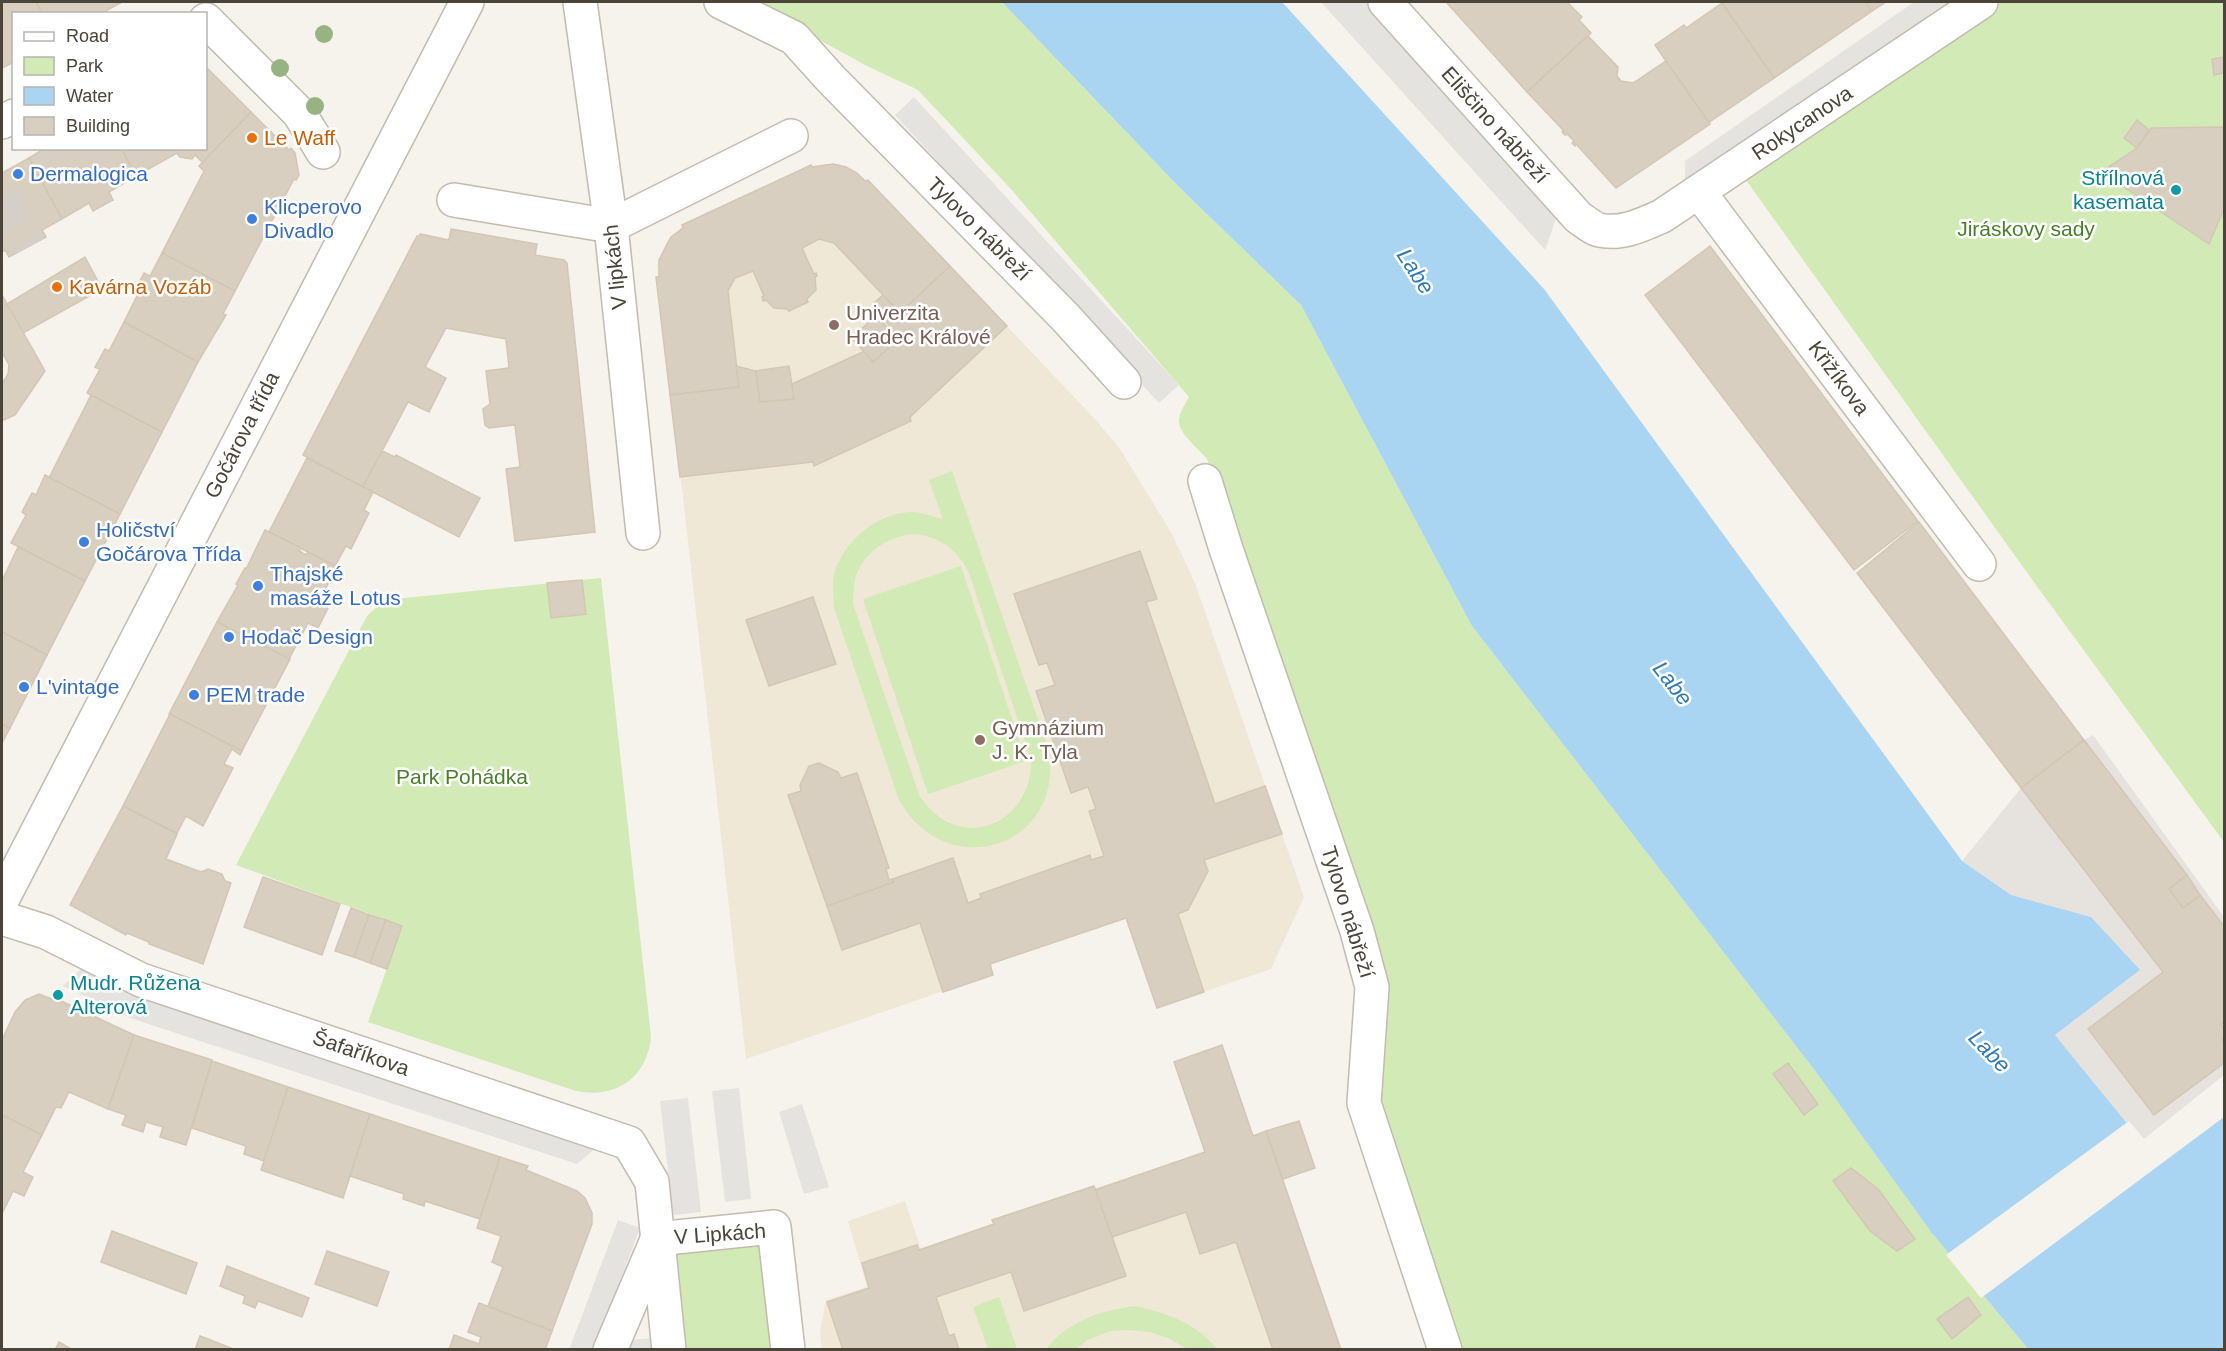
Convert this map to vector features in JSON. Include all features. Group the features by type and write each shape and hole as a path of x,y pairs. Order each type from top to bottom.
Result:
{"street":[{"path":"202,12 219,2"},
{"name":"Gočárova třída","path":"2,900 467,2"},
{"name":"V lipkách","path":"580,2 611,226 643,533"},
{"name":"Tylovo nábřeží","path":"721,2 794,38 831,79 1065,317 1124,382"},
{"name":"Eliščino nábřeží","path":"1385,2 1578,217 1599,230 1617,231"},
{"name":"Rokycanova","path":"1617,231 1634,228 1662,216 1982,2"},
{"path":"207,21 299,113 323,152"},
{"path":"454,200 611,226 791,136"},
{"name":"Křižíkova","path":"1699,192 1979,564"},
{"name":"Tylovo nábřeží","path":"1205,481 1226,549 1357,931 1372,987 1364,1103 1445,1350"},
{"name":"Šafaříkova","path":"2,918 46,932 141,980 629,1143 652,1182 657,1239"},
{"name":"V Lipkách","path":"669,1350 657,1239 774,1227 778,1246 788,1350"},
{"path":"610,1350 657,1239"}],"shaded area":[{"path":"1321,2 1368,2 1558,213 1545,250"},
{"path":"1914,2 1960,2 1685,193 1685,161"},
{"path":"914,97 1179,385 1159,403 895,115"},
{"name":"Gymnázium J. K. Tyla","path":"833,164 846,167 865,181 868,180 1094,418 1120,449 1171,532 1195,583 1304,897 1271,969 1157,1008 1126,918 991,963 993,974 746,1059 657,265 666,243 684,225 811,165 812,167"},
{"path":"2093,735 2224,917 2224,1078 2143,1143 2055,1035 2139,971 2091,917 2011,895 1962,861 2021,788"},
{"path":"82,968 596,1148 577,1164 133,1019 63,986"},
{"path":"1222,1045 1253,1136 1299,1121 1315,1168 1283,1179 1342,1349 822,1350 820,1332 826,1300 867,1287 848,1221 905,1201 921,1249 993,1224 992,1220 1094,1185 1096,1188 1205,1152 1174,1062"},
{"path":"739,1088 751,1199 725,1202 712,1091"},
{"path":"688,1098 701,1212 673,1215 660,1101"},
{"path":"802,1104 829,1187 804,1194 779,1112"},
{"path":"618,1220 640,1228 594,1349 569,1350"},
{"path":"655,1338 655,1349 628,1349 627,1340"}],"green space":[{"path":"749,2 1002,2 1180,188 1301,305 1472,626 1816,1072 1931,1232 2028,1349 1458,1349 1372,1102 1385,970 1207,459 1181,430 1179,419 1189,397 1010,188 918,90 869,67"},
{"name":"Jiráskovy sady","path":"2002,2 2224,2 2224,842 2036,585 1746,180"},
{"path":"952,471 1049,751 1049,784 1039,812 1021,832 998,844 972,847 945,842 920,826 899,800 834,608 833,579 838,563 853,541 863,532 874,524 898,514 915,512 943,519 929,480","holes":["915,534 941,542 954,551 969,573 1031,760 1030,777 1016,806 1005,817 976,828 960,827 944,820 920,797 853,604 858,570 870,554 895,538"]},
{"path":"961,566 1026,761 928,794 863,599"},
{"name":"Park Pohádka","path":"601,578 651,1037 643,1064 636,1074 616,1088 591,1093 576,1091 368,1022 402,926 236,865 367,616 389,596 395,599"},
{"path":"762,1243 773,1349 681,1349 670,1250"},
{"path":"999,1297 1017,1349 988,1349 973,1307"},
{"path":"1134,1306 1180,1320 1200,1332 1217,1349 1187,1349 1168,1338 1150,1332 1128,1330 1111,1331 1088,1340 1075,1349 1046,1349 1064,1331 1075,1324 1097,1314"}],"water":[{"name":"Labe","path":"1002,2 1282,2 1544,289 1962,861 2011,895 2091,917 2140,970 2055,1035 2143,1143 2224,1078 2224,1349 2028,1349 1931,1232 1816,1072 1472,626 1301,305 1180,188"}],"pier":[{"path":"2224,1075 2224,1117 1981,1298 1946,1255 2129,1121 2144,1139"}],"building":[{"path":"2,2 36,2 42,12 12,12 12,63 2,68"},
{"path":"36,2 122,2 104,12 42,12"},
{"path":"1567,2 1582,17 1579,20 1591,33 1527,92 1447,3"},
{"path":"1865,2 1872,11 1774,78 1722,3"},
{"path":"1865,2 1886,2 1872,11"},
{"path":"1722,3 1774,78 1708,123 1655,45 1684,25 1686,28"},
{"path":"1588,36 1618,67 1617,76 1621,81 1633,83 1666,61 1710,124 1616,188 1527,92"},
{"path":"2224,57 2224,73 2214,75 2212,59"},
{"path":"207,68 251,112 203,163 195,155 192,159 180,157 177,153 136,176 122,150 207,150"},
{"path":"251,112 289,150 291,148 295,153 299,175 296,180 294,179 235,291 162,253 204,171 199,166"},
{"path":"2137,120 2149,130 2137,148 2124,138"},
{"name":"Střílnová kasemata","path":"2224,127 2224,209 2209,244 2101,172 2137,148 2151,128"},
{"path":"42,150 122,150 136,176 109,192 113,200 93,211 89,203 62,219 29,158"},
{"path":"29,158 62,219 42,230 46,237 9,257 5,250 2,252 2,173"},
{"path":"833,164 846,167 865,181 868,180 950,266 900,313 834,243 819,239 802,248 817,276 815,277 816,290 807,299 808,302 789,311 774,308 766,300 763,301 764,296 753,271 735,278 728,291 739,387 670,395 656,277 659,277 659,260 671,237 683,228 682,225 811,165 812,167"},
{"path":"451,229 537,244 535,255 564,260 567,263 595,532 515,541 506,469 520,467 515,425 489,428 485,425 483,409 490,404 486,371 509,368 506,339 446,328 425,367 446,378 429,412 408,402 363,487 303,455 417,236 420,234 449,240"},
{"path":"1710,246 1918,521 1854,570 1645,295"},
{"path":"162,253 235,291 223,314 226,315 198,362 124,322 138,294 134,292 144,273 150,276"},
{"path":"85,257 102,289 23,333 7,304"},
{"path":"950,266 1007,326 910,417 911,421 814,466 813,462 680,477 670,395 739,387 736,366 756,371 760,402 794,399 790,385 792,384 865,351 873,362 898,339 874,303 883,295 900,313"},
{"path":"2,295 45,371 15,415 4,420 2,384 8,374 9,365 2,352"},
{"path":"877,316 898,339 873,362 851,337"},
{"path":"124,322 198,362 162,432 87,393 100,369 95,367 105,349 109,351"},
{"path":"789,366 794,399 760,402 756,371"},
{"path":"91,395 162,432 120,514 49,478"},
{"path":"382,451 395,457 396,455 480,498 459,537 363,487"},
{"path":"307,458 373,492 364,510 369,513 351,549 346,546 335,566 269,532"},
{"path":"45,475 120,514 85,581 11,543 26,515 22,512 32,493 36,495"},
{"path":"1919,522 2084,740 2021,788 1857,573"},
{"path":"265,530 301,548 299,551 306,555 308,552 337,567 318,603 328,608 318,628 308,623 289,659 217,622"},
{"path":"18,547 85,581 47,655 2,632 2,581"},
{"path":"1140,551 1157,599 1146,602 1215,804 1265,786 1282,834 1204,860 1208,871 1188,910 1178,914 1204,992 1157,1008 1126,918 990,964 993,975 943,992 920,923 842,950 827,906 894,882 893,879 953,858 968,903 981,898 980,894 1090,855 1091,860 1104,856 1089,811 1096,809 1088,787 1071,793 1036,691 1055,685 1047,663 1039,665 1014,594"},
{"path":"582,580 586,614 551,618 547,583"},
{"path":"813,597 836,664 769,686 746,620"},
{"path":"217,622 290,659 242,751 169,714"},
{"path":"2,632 47,655 10,728 2,724"},
{"path":"170,714 242,751 240,755 232,749 224,764 233,768 203,826 186,816 177,833 123,806"},
{"path":"2,724 10,728 2,743"},
{"path":"2084,740 2187,875 2169,889 2183,908 2200,895 2224,926 2224,1022 2221,1024 2224,1029 2222,1040 2224,1063 2154,1115 2088,1029 2163,972 2021,788"},
{"path":"819,763 838,772 841,778 857,773 889,868 886,869 889,880 893,879 894,882 827,906 788,795 801,791 800,785 809,766"},
{"path":"123,806 177,834 166,859 201,872 208,869 222,874 225,881 231,883 203,964 149,944 127,933 126,935 70,905"},
{"path":"2187,875 2200,895 2183,908 2169,889"},
{"path":"263,877 340,904 322,955 244,927"},
{"path":"351,908 369,915 354,957 335,951"},
{"path":"369,915 386,920 370,963 354,957"},
{"path":"386,920 402,926 387,969 370,963"},
{"path":"39,994 57,1001 57,999 134,1035 108,1109 69,1092 61,1108 56,1107 42,1135 2,1115 2,1040 15,1012 25,1000"},
{"path":"134,1035 212,1060 186,1145 160,1137 163,1127 146,1122 143,1132 122,1125 126,1115 108,1109"},
{"path":"1222,1045 1253,1136 1266,1131 1341,1350 1273,1350 1236,1242 1200,1254 1186,1212 1112,1237 1095,1190 1205,1152 1174,1062"},
{"path":"212,1061 288,1087 264,1161 244,1154 246,1146 192,1128"},
{"path":"1788,1063 1818,1104 1804,1115 1773,1074"},
{"path":"288,1087 370,1114 343,1198 261,1170"},
{"path":"370,1114 500,1157 480,1219 425,1201 424,1206 403,1199 404,1194 350,1176"},
{"path":"2,1115 42,1135 23,1172 33,1177 24,1196 13,1191 2,1214"},
{"path":"1299,1121 1315,1168 1283,1179 1266,1131"},
{"path":"500,1157 528,1166 526,1170 577,1191 585,1198 592,1213 592,1224 552,1331 488,1306 503,1267 492,1262 501,1236 477,1228"},
{"path":"1851,1168 1878,1189 1915,1239 1897,1251 1870,1231 1833,1181"},
{"path":"1094,1186 1126,1276 1024,1311 1011,1272 936,1297 949,1336 954,1334 959,1350 843,1350 827,1302 869,1288 862,1263 917,1245 919,1250 994,1224 992,1220"},
{"path":"112,1231 197,1263 186,1294 101,1262"},
{"path":"327,1251 389,1272 377,1306 315,1284"},
{"path":"227,1266 309,1298 302,1317 258,1301 255,1308 243,1303 245,1296 220,1286"},
{"path":"1968,1297 1981,1315 1952,1339 1937,1319"},
{"path":"479,1303 552,1331 545,1350 449,1350 454,1335 479,1344 481,1337 468,1332"},
{"path":"200,1336 236,1350 195,1350"},
{"path":"59,1342 73,1350 55,1350"}],"tunnel":[{"path":"2,197 29,247"}],"place":[{"name":"Le Waff","path":"252,138"},
{"name":"Dermalogica","path":"18,174"},
{"name":"Střílnová kasemata","path":"2176,190"},
{"name":"Klicperovo Divadlo","path":"252,219"},
{"name":"Kavárna Vozáb","path":"57,287"},
{"name":"Univerzita Hradec Králové","path":"834,325"},
{"name":"Holičství Gočárova Třída","path":"84,542"},
{"name":"Thajské masáže Lotus","path":"258,586"},
{"name":"Hodač Design","path":"229,637"},
{"name":"L'vintage","path":"24,687"},
{"name":"PEM trade","path":"194,695"},
{"name":"Gymnázium J. K. Tyla","path":"980,740"},
{"name":"Mudr. Růžena Alterová","path":"58,995"}]}
